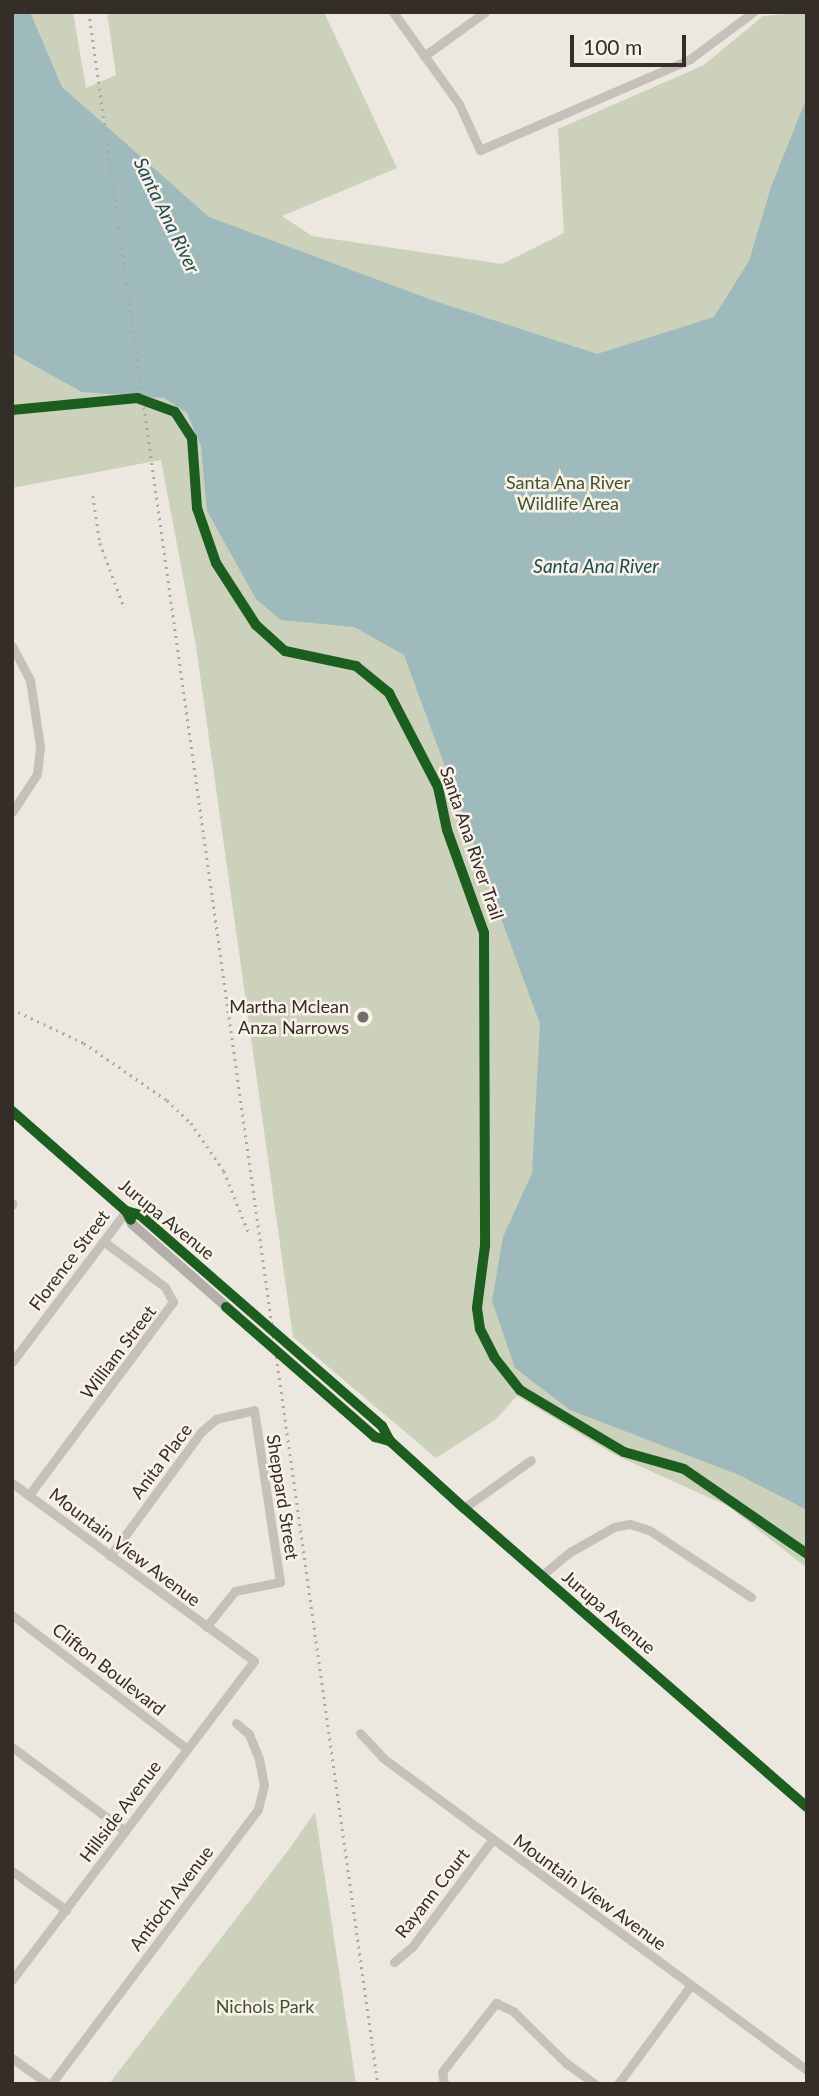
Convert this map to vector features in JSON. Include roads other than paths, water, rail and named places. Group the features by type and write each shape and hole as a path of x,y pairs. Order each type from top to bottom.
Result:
{"main road":[{"name":"Jurupa Avenue","path":"12,1111 126,1211 132,1224 366,1430 390,1441 807,1807"}],"street":[{"path":"393,12 459,104 480,150 690,59 753,12"},
{"path":"424,55 485,12"},
{"path":"12,646 30,680 40,746 37,774 12,812"},
{"name":"Florence Street","path":"12,1362 126,1211"},
{"name":"William Street","path":"29,1495 173,1302 165,1287 103,1241"},
{"name":"Anita Place","path":"110,1556 201,1432 216,1419 254,1410"},
{"name":"Sheppard Street","path":"206,1627 235,1591 280,1582 254,1410"},
{"path":"464,1508 531,1460"},
{"name":"Mountain View Avenue","path":"12,1483 254,1661"},
{"path":"541,1576 570,1552 614,1527 630,1524 649,1530 751,1597"},
{"name":"Clifton Boulevard","path":"12,1615 187,1748"},
{"name":"Hillside Avenue","path":"12,1980 254,1661"},
{"name":"Antioch Avenue","path":"50,2084 258,1809 264,1785 260,1759 249,1734 236,1723"},
{"name":"Mountain View Avenue","path":"360,1733 383,1758 807,2070"},
{"path":"12,1747 125,1830"},
{"name":"Rayann Court","path":"394,1962 412,1947 492,1840"},
{"path":"12,1871 65,1910"},
{"path":"618,2084 691,1985"},
{"path":"444,2084 442,2072 496,2003 513,2011 566,2063 595,2084"},
{"path":"12,2058 50,2084"}],"water":[{"name":"Santa Ana River","path":"12,12 30,12 62,87 209,217 432,300 597,354 714,317 749,261 771,187 807,97 807,1510 739,1475 570,1410 515,1368 492,1301 503,1237 532,1173 540,1024 404,655 354,627 281,620 256,599 207,511 201,446 187,413 164,398 82,392 12,353"}],"railway":[{"path":"89,12 378,2084"},
{"path":"93,496 100,543 124,607"},
{"path":"12,1009 84,1043 167,1100 191,1123 224,1171 250,1236"}],"place":[{"name":"Martha Mclean Anza Narrows","path":"363,1017"}],"park label":[{"name":"Santa Ana River Wildlife Area","path":"568,493"},
{"name":"Nichols Park","path":"265,2006"}]}
